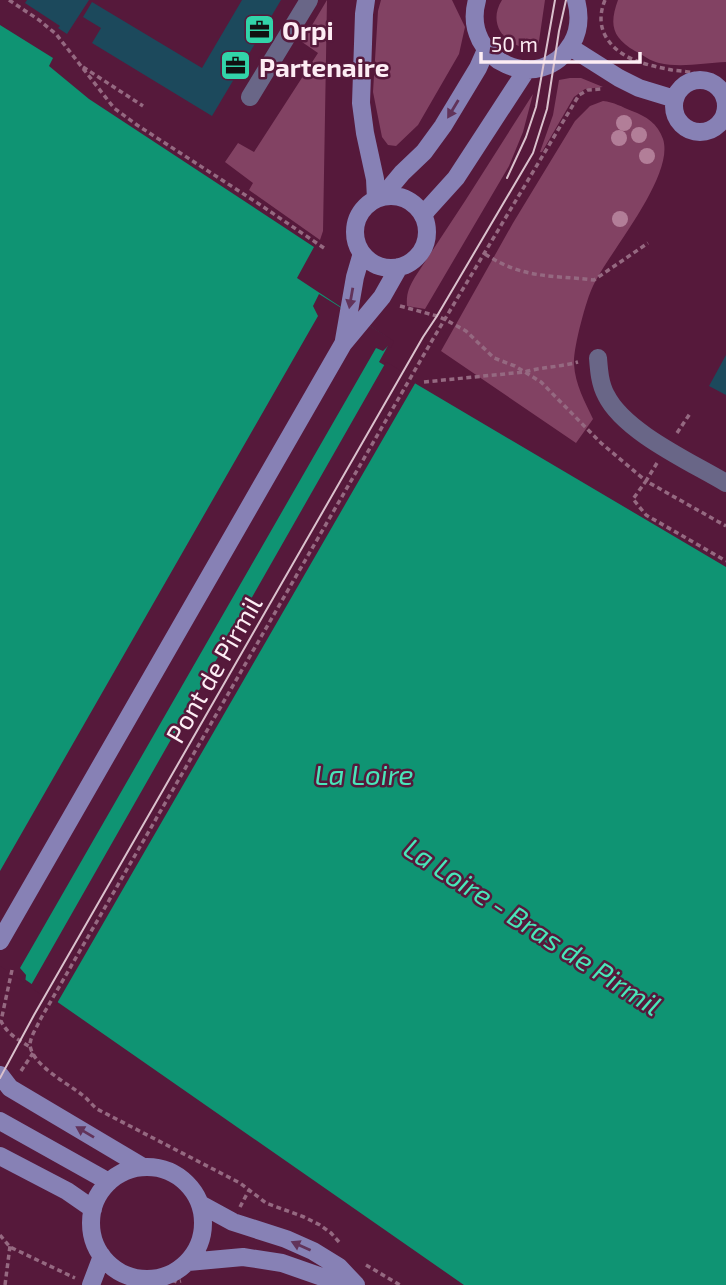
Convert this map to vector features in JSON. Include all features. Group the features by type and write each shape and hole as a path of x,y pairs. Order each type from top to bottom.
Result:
{"main road":[{"path":"366,0 361,103 379,198"},
{"path":"477,0 475,23 478,37 486,50 507,65 527,69 549,64 570,47 577,31 579,2"},
{"path":"570,47 639,88 675,99"},
{"path":"379,198 398,196 406,199 423,216 427,234 421,252 408,264 399,267 373,264 362,253 355,239 356,223 363,209 379,198 424,152 443,126 486,50"},
{"path":"423,216 456,178 527,69"},
{"path":"708,81 725,94 723,118 715,127 705,132 694,132 681,125 674,113 675,99 680,89 690,82 708,81"},
{"name":"Pont de Pirmil","path":"343,344 362,253"},
{"name":"Pont de Pirmil","path":"0,941 343,344 382,297 399,267"},
{"path":"0,1076 9,1088 144,1167"},
{"path":"0,1121 109,1182"},
{"path":"0,1156 68,1191 93,1209"},
{"path":"144,1167 153,1167 175,1175 185,1182 200,1204 203,1226 196,1251 188,1262 164,1276 135,1281 133,1277 118,1271 102,1256 91,1225 98,1197 109,1182 124,1172 144,1167"},
{"path":"200,1204 233,1222 313,1251 339,1267 356,1285"},
{"path":"85,1282 102,1256"},
{"path":"188,1262 243,1257 304,1269 345,1285"}],"street":[{"path":"250,97 309,0"},
{"path":"598,358 600,379 615,409 637,429 726,483"}],"path":[{"path":"9,0 56,34 114,108 324,248"},
{"path":"605,0 601,15 603,31 612,45 624,55 643,64 695,73 708,81"},
{"path":"78,64 143,106"},
{"name":"Pont de Pirmil","path":"30,1047 40,1020 430,344 579,95 588,90 607,89"},
{"path":"485,254 502,265 529,274 594,280 648,243"},
{"path":"398,305 437,316 466,331 494,358 541,383 601,443 646,481 726,526"},
{"path":"424,382 524,372 598,358"},
{"path":"691,412 633,499 646,515 726,561"},
{"path":"12,970 1,1021 12,1035 30,1047 48,1071 61,1082 81,1094 97,1109 240,1183 266,1203 320,1225 344,1248"},
{"path":"239,1209 249,1190"},
{"path":"0,1235 10,1246 85,1282"},
{"path":"5,1285 10,1246"},
{"path":"360,1262 400,1285"}],"shaded area":[{"path":"327,0 323,231 320,240 249,190 253,183 225,162 238,143 254,152 318,53 302,42"},
{"path":"381,0 452,0 465,27 459,54 418,125 396,146 388,145 382,137 373,92"},
{"path":"502,0 545,0 538,48 518,46 503,35 497,19"},
{"path":"618,0 726,0 726,62 675,65 647,58 621,41 614,30"},
{"path":"581,78 603,87 585,89 574,97 540,152 553,115 559,80"},
{"path":"533,94 523,132 509,166 425,309 407,306 408,291 415,277"},
{"path":"603,101 651,121 663,139 664,155 650,193 601,271 587,302 574,364 578,386 593,419 576,443 441,351 513,223 575,121 590,106"}],"water":[{"name":"La Loire","path":"0,25 53,58 49,66 89,99 314,247 297,278 391,340 379,362 726,567 726,1285 464,1285 0,962"}],"pier":[{"path":"319,294 394,341 391,348 388,346 383,351 376,348 20,968 26,975 25,983 0,966 0,871 318,316 313,306"},
{"path":"386,362 417,380 56,1005 30,987"}],"building":[{"path":"27,0 89,0 67,34 58,28 60,26 25,3"},
{"path":"242,0 281,0 212,116 92,43 101,28 83,17 92,2 202,68"},
{"path":"726,355 726,395 709,386"}],"tram line":[{"path":"507,178 536,107 555,0"},
{"path":"0,1078 423,337 533,153 547,109 566,0"}],"place":[{"name":"Orpi","path":"259,29"},
{"name":"Partenaire","path":"236,66"}],"water label":[{"name":"La Loire - Bras de Pirmil","path":"533,926"}]}
